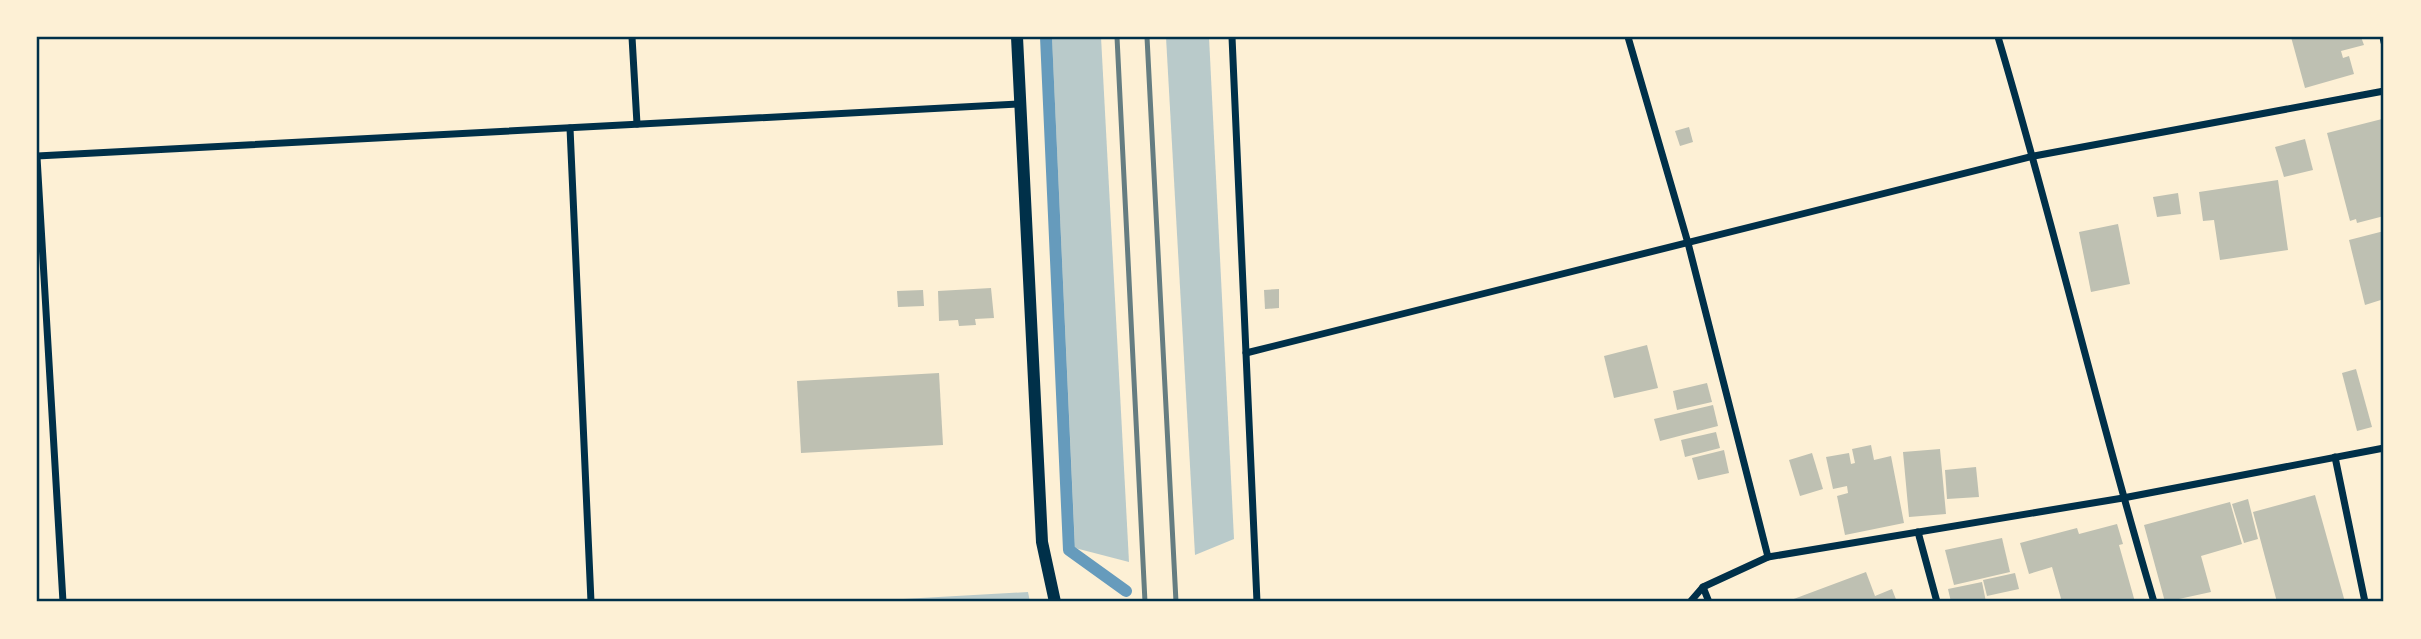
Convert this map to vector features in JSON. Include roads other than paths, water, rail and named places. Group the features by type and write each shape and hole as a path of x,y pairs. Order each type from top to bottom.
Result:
{"street":[{"path":"632,37 637,124"},
{"path":"1017,37 1042,542 1055,602"},
{"path":"1233,37 1257,602"},
{"path":"1628,37 1688,243 1768,557"},
{"path":"1998,37 2034,156 2123,498 2154,602"},
{"path":"1246,353 2034,156 2384,91"},
{"path":"63,602 37,156 1020,104"},
{"path":"570,128 591,602"},
{"path":"1690,602 1703,587 1768,557 2123,498 2384,448"},
{"path":"2335,457 2365,602"},
{"path":"1918,532 1937,602"},
{"path":"1703,587 1709,602"}],"waterway":[{"path":"1046,37 1069,550 1126,591"}],"railway":[{"path":"1117,37 1145,602"},
{"path":"1147,37 1176,602"}]}
